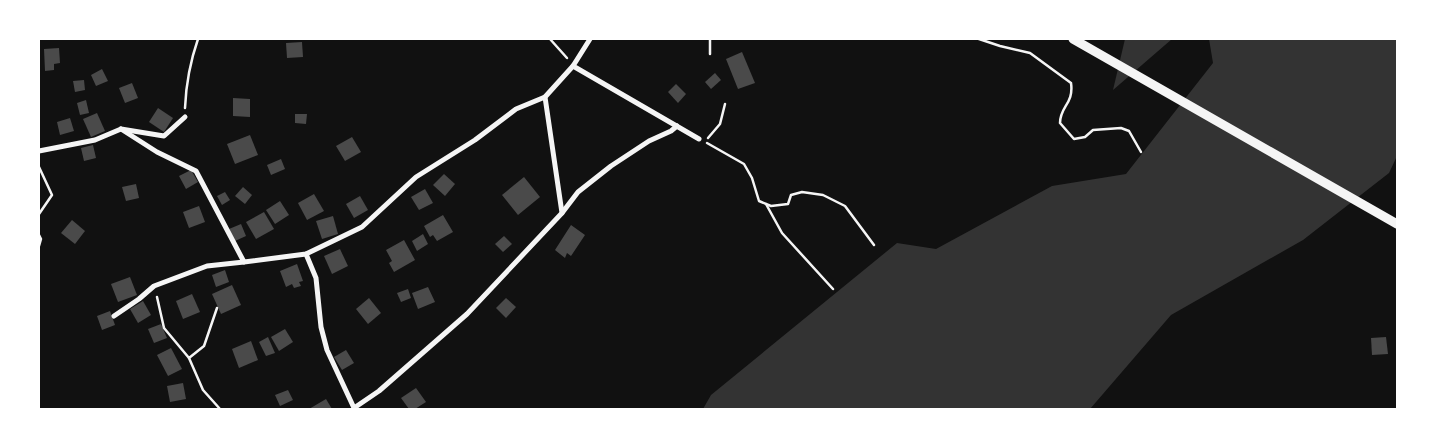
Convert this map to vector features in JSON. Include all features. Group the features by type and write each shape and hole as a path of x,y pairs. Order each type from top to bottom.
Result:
{"main road":[{"path":"1073,39 1397,224"}],"street":[{"path":"114,316 154,286 207,266 306,254 362,227 416,177 475,140 516,109 546,96 573,66 590,39"},
{"path":"573,66 699,139"},
{"path":"546,96 562,213"},
{"path":"39,151 95,140 121,129 164,136 185,117"},
{"path":"306,254 316,278 321,327 327,350 354,409 379,391 467,314 562,213 578,192 611,166 649,141 677,126"},
{"path":"121,129 157,152 196,171 244,262"}],"path":[{"path":"185,117 186,86 198,39"},
{"path":"550,39 573,66"},
{"path":"710,39 710,54"},
{"path":"979,39 1000,46 1030,52 1071,83 1072,93 1067,106 1060,114 1060,123 1074,139 1085,137 1093,130 1121,128 1128,131 1141,152"},
{"path":"699,139 709,138 720,124 725,104"},
{"path":"699,139 744,164 752,178 759,201 771,206 788,204 791,195 802,192 823,195 845,206 874,245"},
{"path":"39,167 52,195 39,214"},
{"path":"766,204 782,232 833,289"},
{"path":"39,235 41,239 39,246"},
{"path":"154,286 164,328 189,358 203,390 220,409"},
{"path":"189,358 204,346 217,308"}],"shaded area":[{"path":"1125,39 1172,39 1113,90"},
{"path":"1209,39 1397,39 1397,156 1389,173 1303,240 1171,315 1090,409 703,409 711,395 897,243 936,249 1052,186 1126,174 1213,63"}],"building":[{"path":"302,42 303,57 287,58 286,43"},
{"path":"59,48 60,63 54,64 54,70 45,71 44,49"},
{"path":"742,52 755,83 738,89 726,59"},
{"path":"102,69 108,81 96,86 91,75"},
{"path":"715,73 721,80 711,89 705,82"},
{"path":"84,80 85,90 75,92 73,81"},
{"path":"132,83 138,98 125,103 119,88"},
{"path":"676,84 686,94 678,103 668,92"},
{"path":"233,98 250,99 250,117 233,116"},
{"path":"86,100 89,113 80,115 77,103"},
{"path":"158,108 173,118 164,132 149,122"},
{"path":"97,113 105,131 91,137 83,119"},
{"path":"295,114 307,114 306,124 295,123"},
{"path":"70,118 74,131 60,135 57,122"},
{"path":"250,135 258,155 235,164 227,144"},
{"path":"352,137 361,152 345,161 336,146"},
{"path":"93,145 96,158 84,161 81,148"},
{"path":"281,159 285,169 271,175 267,165"},
{"path":"191,170 198,182 186,189 179,176"},
{"path":"444,174 455,184 445,196 433,185"},
{"path":"524,177 540,197 518,215 502,195"},
{"path":"136,184 139,198 126,201 122,187"},
{"path":"243,187 252,195 245,204 235,196"},
{"path":"425,189 433,203 419,210 411,197"},
{"path":"225,192 230,200 222,205 217,196"},
{"path":"314,194 324,211 307,220 298,203"},
{"path":"360,196 368,210 354,218 346,204"},
{"path":"280,201 289,215 275,224 266,210"},
{"path":"199,206 205,222 189,228 183,212"},
{"path":"264,212 274,229 256,239 246,222"},
{"path":"443,215 453,232 437,241 433,235 430,237 424,226"},
{"path":"333,216 338,234 322,239 316,221"},
{"path":"72,220 85,231 75,244 61,233"},
{"path":"241,224 246,236 235,241 229,229"},
{"path":"571,225 585,235 571,256 567,253 565,258 555,250"},
{"path":"423,234 428,244 417,251 412,241"},
{"path":"504,236 512,244 503,252 495,244"},
{"path":"404,240 415,260 394,272 389,263 392,261 386,250"},
{"path":"340,249 348,266 332,274 324,256"},
{"path":"297,264 303,281 299,282 301,286 294,288 292,284 286,287 280,271"},
{"path":"225,270 229,282 216,287 212,275"},
{"path":"130,277 137,295 118,302 111,284"},
{"path":"232,285 241,305 221,314 212,294"},
{"path":"428,287 435,302 418,309 412,293"},
{"path":"408,289 411,298 401,302 397,293"},
{"path":"192,294 200,312 183,319 176,301"},
{"path":"369,298 381,313 368,324 356,309"},
{"path":"506,298 516,307 506,318 496,308"},
{"path":"143,301 151,315 138,323 130,309"},
{"path":"110,311 115,325 102,330 97,316"},
{"path":"161,324 167,338 154,343 148,329"},
{"path":"285,329 293,342 279,351 271,337"},
{"path":"268,337 275,353 266,356 259,342"},
{"path":"1386,337 1388,354 1372,355 1371,338"},
{"path":"251,341 258,360 239,368 232,349"},
{"path":"171,348 182,369 168,376 157,355"},
{"path":"346,350 354,363 342,370 334,357"},
{"path":"183,383 186,399 170,402 167,386"},
{"path":"416,388 426,402 415,409 409,409 401,398"},
{"path":"288,390 293,400 280,406 275,395"},
{"path":"326,399 332,409 309,409"}]}
